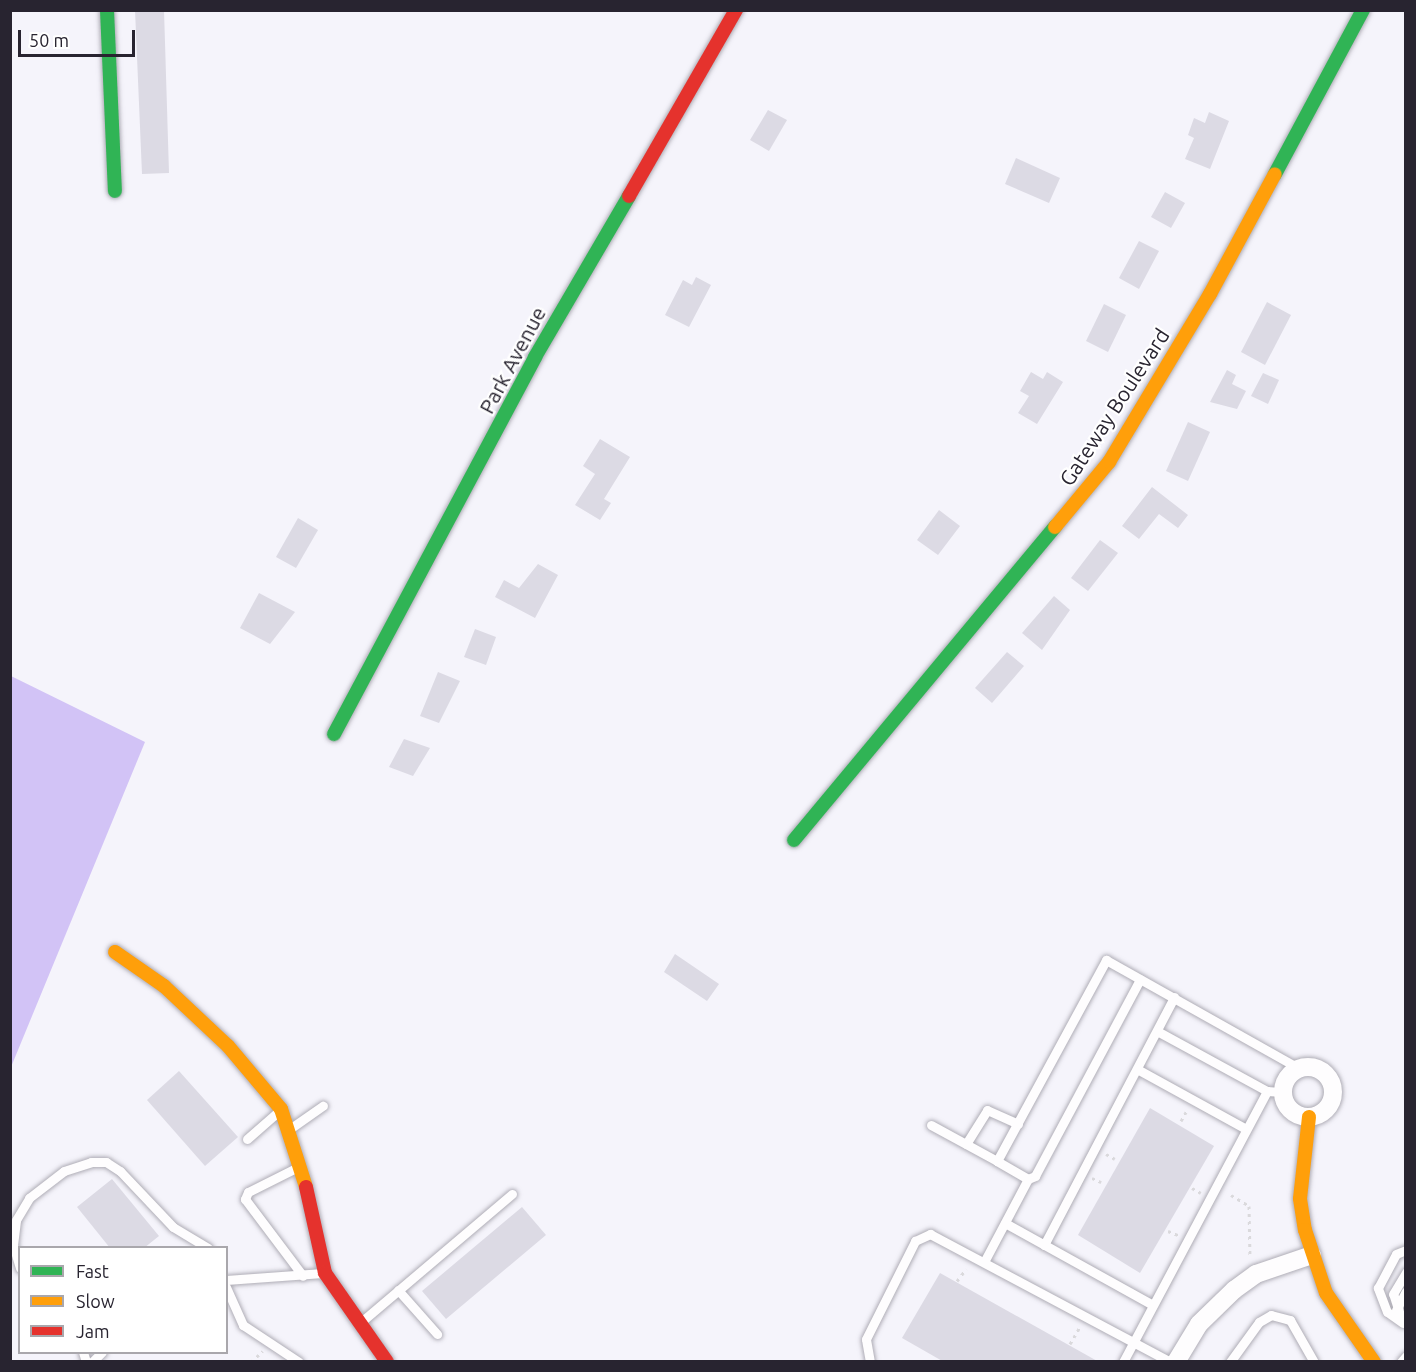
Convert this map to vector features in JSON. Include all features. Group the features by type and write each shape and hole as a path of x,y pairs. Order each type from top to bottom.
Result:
{"street":[{"path":"107,10 115,191"},
{"name":"Park Avenue","path":"334,734 535,357 736,10"},
{"name":"Gateway Boulevard","path":"794,840 1109,462 1210,294 1363,10"},
{"path":"115,952 164,986 228,1046 260,1078 281,1109 301,1165 325,1273 387,1362"},
{"path":"1300,1069 1324,1073 1333,1088 1330,1104 1309,1117 1288,1107 1275,1091 1300,1069"},
{"path":"1309,1117 1300,1199 1312,1255 1326,1293 1374,1362"},
{"path":"1176,1362 1199,1324 1234,1290 1256,1274 1312,1255"}],"lane":[{"path":"998,1161 1106,960 1300,1069"},
{"path":"984,1262 1028,1179 1035,1176 1140,979"},
{"path":"1044,1245 1174,997"},
{"path":"1123,1362 1150,1304 1246,1129 1275,1091 1156,1031"},
{"path":"1137,1069 1246,1129"},
{"path":"289,1129 323,1106"},
{"path":"247,1139 281,1109"},
{"path":"966,1144 987,1110 1017,1124"},
{"path":"932,1125 1028,1179"},
{"path":"18,1261 13,1245 15,1228 29,1198 64,1170 90,1162 106,1162 120,1171 172,1227 205,1246"},
{"path":"301,1165 248,1192 245,1199 303,1276"},
{"path":"361,1322 512,1194"},
{"path":"1005,1222 1150,1304"},
{"path":"870,1362 866,1339 915,1241 930,1234 1171,1362"},
{"path":"1402,1317 1387,1312 1378,1288 1396,1254 1406,1250"},
{"path":"1402,1317 1393,1294 1406,1272"},
{"path":"228,1280 325,1273"},
{"path":"399,1290 436,1334"},
{"path":"228,1291 243,1325 271,1346 300,1362"},
{"path":"1402,1317 1406,1292"},
{"path":"1230,1362 1259,1322 1271,1315 1290,1320 1314,1362"},
{"path":"1401,1362 1406,1356"}],"path":[{"path":"1181,1121 1187,1110"},
{"path":"1192,1188 1203,1194"},
{"path":"1231,1195 1249,1206 1250,1257"},
{"path":"957,1281 966,1269"},
{"path":"1071,1344 1086,1316"},
{"path":"251,1362 271,1346"}],"shaded area":[{"path":"11,676 145,742 11,1067"}],"building":[{"path":"135,10 164,10 169,173 142,174"},
{"path":"768,110 787,120 769,151 750,140"},
{"path":"1209,112 1229,121 1210,169 1185,159 1194,138 1188,135 1194,118 1205,123"},
{"path":"1016,158 1060,178 1049,203 1005,184"},
{"path":"1165,192 1185,203 1171,228 1151,217"},
{"path":"1139,241 1159,251 1139,289 1119,278"},
{"path":"696,277 711,285 689,327 665,315 683,280 692,285"},
{"path":"1267,302 1291,315 1265,365 1241,352"},
{"path":"1104,304 1126,315 1108,352 1086,341"},
{"path":"1227,370 1236,375 1232,384 1246,391 1237,409 1210,402"},
{"path":"1031,372 1043,379 1047,372 1063,382 1037,424 1018,413 1029,396 1020,391"},
{"path":"1263,373 1279,380 1268,404 1251,396"},
{"path":"1188,422 1210,432 1188,481 1166,471"},
{"path":"600,439 630,457 604,499 611,503 600,520 575,505 595,474 583,466"},
{"path":"1152,487 1188,515 1178,528 1159,514 1139,539 1122,526"},
{"path":"939,510 960,526 938,555 917,540"},
{"path":"298,518 318,530 296,568 276,557"},
{"path":"1100,540 1118,553 1088,591 1071,578"},
{"path":"538,564 558,575 535,618 495,597 504,580 519,588"},
{"path":"259,593 295,612 270,644 240,628"},
{"path":"1054,596 1070,610 1042,650 1022,633"},
{"path":"475,629 496,637 486,665 464,657"},
{"path":"1007,652 1024,666 992,703 975,688"},
{"path":"438,672 460,681 439,723 420,716"},
{"path":"404,739 430,748 413,776 389,767"},
{"path":"675,954 719,984 707,1001 664,972"},
{"path":"179,1071 238,1137 205,1166 147,1100"},
{"path":"1150,1108 1214,1146 1140,1273 1078,1235"},
{"path":"112,1179 159,1236 146,1246 108,1246 77,1207"},
{"path":"522,1207 546,1235 446,1319 422,1291"},
{"path":"940,1273 1099,1362 944,1362 902,1338"}],"traffic: fast":[{"path":"107,10 115,191"},
{"path":"1275,174 1363,10"},
{"path":"334,734 535,357 629,196"},
{"path":"794,840 1055,527"}],"traffic: slow":[{"path":"1055,527 1109,462 1210,294 1275,174"},
{"path":"115,952 164,986 228,1046 281,1109 306,1187"},
{"path":"1309,1117 1300,1199 1305,1230 1326,1293 1374,1362"}],"traffic: jam":[{"path":"629,196 736,10"},
{"path":"306,1187 325,1273 387,1362"}]}
